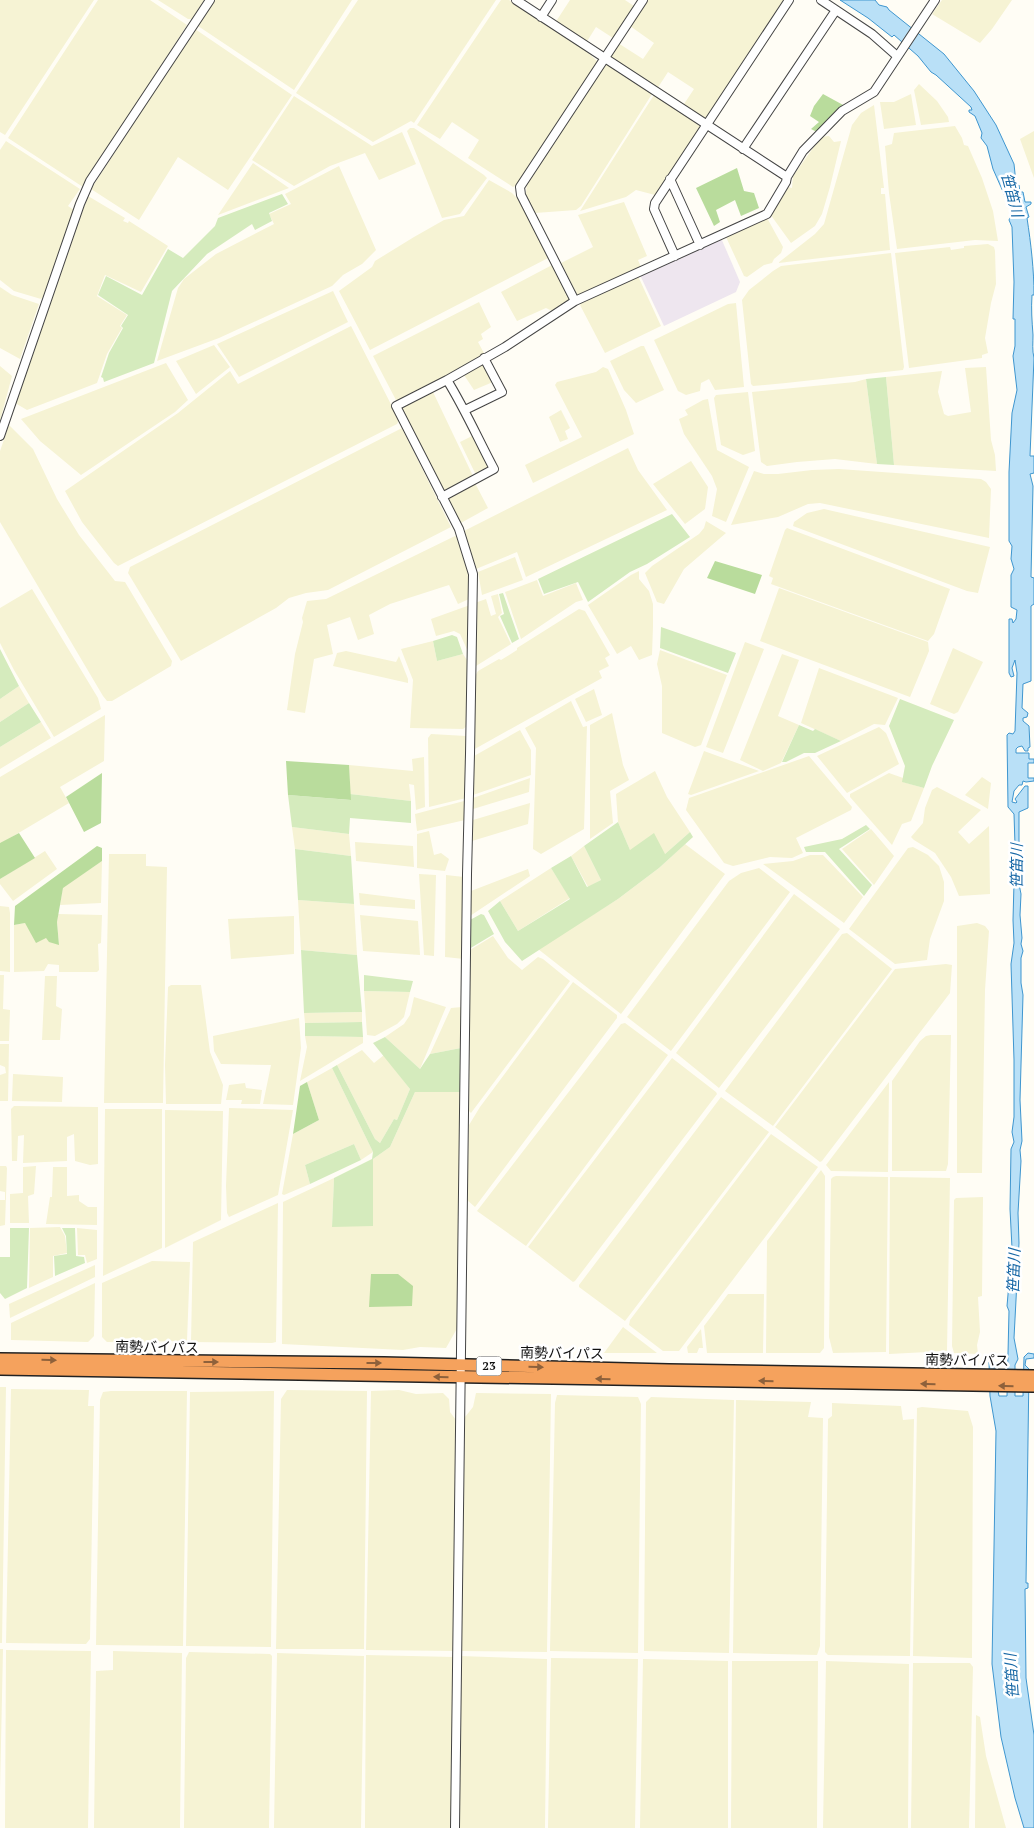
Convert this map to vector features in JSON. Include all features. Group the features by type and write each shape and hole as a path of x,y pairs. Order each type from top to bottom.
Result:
{"highway":[{"name":"南勢バイパス","path":"0,1359 461,1365 977,1380 1034,1386"},
{"name":"南勢バイパス","path":"0,1369 461,1378 977,1380 1034,1376"}],"street":[{"path":"0,436 77,213 90,181 210,0"},
{"path":"516,0 705,125 787,176"},
{"path":"541,17 552,0"},
{"path":"575,302 521,195 520,188 643,0"},
{"path":"675,256 654,209 655,203 789,0"},
{"path":"821,0 872,34 897,56"},
{"path":"455,1828 466,874 473,574 459,529 396,406 447,380 575,302 766,214 803,151 842,111 874,92 935,0"},
{"path":"743,149 836,10"},
{"path":"670,179 700,245"},
{"path":"465,410 502,392 484,358"},
{"path":"442,497 494,469 474,432 465,410 447,380"}],"shaded area":[{"path":"0,0 94,0 5,135 0,132"},
{"path":"98,0 150,0 187,25 83,187 8,138"},
{"path":"158,0 204,0 192,19 188,19"},
{"path":"215,0 352,0 294,90 198,26"},
{"path":"358,0 496,0 414,123 411,121 373,142 296,93"},
{"path":"501,0 509,0 582,47 597,61 594,70 517,185 513,187 468,158 479,140 452,122 440,139 417,125"},
{"path":"570,0 625,0 634,6 613,38 596,27 586,43 555,23"},
{"path":"647,0 787,0 706,121 682,107 694,89 668,72 657,89 608,57 618,43 643,59 654,43 630,26"},
{"path":"942,0 1012,0 980,43 932,14"},
{"path":"195,29 292,95 228,190 178,157 139,220 91,189"},
{"path":"605,65 609,65 652,94 581,206 576,210 535,213 526,194 527,181"},
{"path":"919,84 937,101 948,117 949,122 921,125 914,90"},
{"path":"911,94 916,125 884,129 880,102 894,102"},
{"path":"654,95 701,126 655,195 636,190 626,197 580,211"},
{"path":"294,96 372,146 402,132 416,164 379,180 365,153 330,166 294,186 252,160"},
{"path":"874,105 884,188 881,188 881,194 885,194 890,250 778,263 815,234 824,224 852,125 861,113"},
{"path":"955,126 964,145 968,146 982,178 993,211 998,241 975,240 897,249 885,146 892,144 894,133"},
{"path":"410,128 414,128 487,178 460,214 442,218 407,131"},
{"path":"1034,131 1034,178 1020,139"},
{"path":"829,136 834,142 841,141 822,214 815,226 791,243 770,214 788,187 792,188 793,176 821,137"},
{"path":"6,141 80,189 68,206 74,210 41,299 14,291 0,280 0,150"},
{"path":"253,163 289,188 218,215"},
{"path":"339,166 376,250 362,264 343,275 332,286 219,338 157,361 178,288 184,279 216,254 274,224 269,214 291,204 285,194"},
{"path":"489,180 512,193 519,200 550,257 370,350 339,291 372,267 375,261 414,237 444,220 464,216"},
{"path":"88,196 125,218 123,221 128,223 129,221 168,246 141,292 105,275 97,296 127,315 107,354 97,383 27,410 15,403"},
{"path":"624,202 647,256 638,260 641,267 578,296 561,263 593,247 578,215"},
{"path":"766,216 783,247 781,253 772,263 764,265 747,277 744,276 726,237 727,234"},
{"path":"721,238 740,282 736,292 664,326 640,275"},
{"path":"988,244 994,247 995,251 996,284 985,338 988,353 982,355 982,358 909,368 895,253 950,247 951,250 964,248 964,246"},
{"path":"891,253 903,370 786,383 753,386 751,384 742,300 749,290 781,266"},
{"path":"554,264 571,297 569,303 554,312 546,308 517,321 501,292"},
{"path":"638,276 661,326 605,353 580,305 582,301"},
{"path":"0,287 12,295 39,304 20,359 0,348"},
{"path":"333,291 348,322 239,377 217,344"},
{"path":"479,302 491,327 481,334 483,339 478,342 485,355 397,402 373,356"},
{"path":"736,303 744,387 715,390 709,379 701,383 700,391 686,395 678,391 654,340 728,304"},
{"path":"351,326 399,420 397,424 118,566 114,563 82,522 65,491 178,413 230,371 238,384"},
{"path":"214,345 230,367 196,394 176,361"},
{"path":"644,346 664,390 636,403 624,390 610,361"},
{"path":"484,362 493,382 474,390 464,375"},
{"path":"166,363 188,400 175,412 81,475 40,441 21,419"},
{"path":"0,366 12,376 0,421"},
{"path":"603,367 608,369 634,434 533,483 525,465 582,437 555,385 557,382 596,372"},
{"path":"986,367 991,440 995,455 996,471 894,465 886,377 942,371 938,392 944,414 948,416 971,412 965,368"},
{"path":"866,379 877,464 835,459 767,466 761,462 752,392 855,382"},
{"path":"428,391 430,394 433,392 473,476 442,492 401,411 401,406"},
{"path":"748,392 755,451 743,455 721,445 714,398 716,395"},
{"path":"708,399 717,450 749,467 726,522 712,516 717,489 712,476 684,434 679,419 688,415 685,410"},
{"path":"561,410 570,428 565,431 568,439 560,442 549,417"},
{"path":"9,425 33,449 57,499 79,535 115,581 125,582 172,661 171,666 112,701 107,701 103,696 0,522 0,451"},
{"path":"402,428 451,527 328,590 289,598 276,608 181,661 128,573 130,567"},
{"path":"472,436 489,468 476,475 460,442"},
{"path":"628,448 638,470 667,510 526,577 517,552 476,569 468,551 464,531"},
{"path":"691,461 708,487 705,509 685,524 653,484"},
{"path":"839,469 981,479 991,489 989,538 820,503 808,504 778,517 731,525 754,471 764,474 778,474"},
{"path":"475,483 488,508 459,524 447,499 449,496"},
{"path":"824,509 990,547 978,593 967,591 793,526 794,522 807,513"},
{"path":"706,521 726,533 684,569 664,604 657,602 645,573 652,566 699,534 704,528"},
{"path":"787,528 950,589 934,634 928,641 771,584 773,578 769,576"},
{"path":"455,536 458,537 470,574 469,599 458,604 449,585 390,604 369,615 374,634 358,640 350,617 327,625 333,654 314,659 305,713 287,710 295,654 307,601 326,599"},
{"path":"515,557 523,580 482,595 478,572"},
{"path":"639,571 639,579 649,591 653,604 653,626 652,655 639,660 631,646 617,654 588,605"},
{"path":"537,580 543,596 576,583 583,600 576,602 521,639 505,592"},
{"path":"779,588 928,642 929,651 910,697 760,641"},
{"path":"32,589 98,698 101,709 54,737 0,643 0,608"},
{"path":"498,594 502,613 498,617 511,644 476,666 474,665 475,603 486,599 491,616 496,614 491,596"},
{"path":"470,605 470,656 460,634 454,631 436,636 431,619"},
{"path":"579,609 585,611 610,655 605,658 609,666 599,671 602,678 473,750 475,676 478,671 499,659 501,660"},
{"path":"433,641 437,661 463,654 469,663 467,726 463,729 410,728 413,680 401,649"},
{"path":"745,642 764,649 723,753 706,747"},
{"path":"953,648 983,662 958,712 954,714 930,704"},
{"path":"660,650 727,675 701,745 695,747 662,733 662,686 657,664"},
{"path":"346,651 396,662 399,656 408,683 333,666 337,653"},
{"path":"782,654 799,660 778,716 799,725 781,763 763,771 740,760"},
{"path":"819,668 898,698 885,725 874,724 841,741 801,723"},
{"path":"19,686 29,703 0,722 0,699"},
{"path":"594,689 602,715 586,722 575,699"},
{"path":"571,701 583,727 587,726 584,829 541,854 533,849 536,748 525,728"},
{"path":"612,713 623,765 629,780 610,791 613,823 590,839 590,725"},
{"path":"105,715 104,761 60,787 69,803 0,844 0,777"},
{"path":"41,722 51,738 0,769 0,747"},
{"path":"879,727 886,733 899,764 847,793 817,756"},
{"path":"520,730 531,750 531,775 473,795 474,756"},
{"path":"431,734 466,736 466,798 429,807 428,738"},
{"path":"704,751 759,771 691,795 688,794"},
{"path":"809,756 852,807 851,810 796,838 803,853 792,858 770,857 733,866 724,863 686,810 689,798"},
{"path":"424,757 425,807 416,810 414,785 409,784 411,801 350,794 349,765 413,771 412,759"},
{"path":"655,771 667,797 690,832 665,854 630,850 618,822 616,794"},
{"path":"889,773 903,778 903,782 924,788 911,821 902,824 892,845 850,797 850,794"},
{"path":"982,777 991,783 988,809 965,795"},
{"path":"530,778 529,792 473,809 473,798"},
{"path":"937,787 981,810 958,832 969,844 989,826 990,894 959,896 951,877 935,853 911,837 923,823 925,808 932,790"},
{"path":"464,801 465,820 417,831 415,814"},
{"path":"530,803 528,824 472,841 473,820"},
{"path":"292,827 349,834 351,856 295,849"},
{"path":"871,829 894,856 874,885 842,849"},
{"path":"429,831 434,855 441,853 449,859 445,871 417,868 417,834"},
{"path":"355,842 413,846 414,867 356,861"},
{"path":"685,844 725,874 621,1014 538,949 618,899 659,868"},
{"path":"584,846 601,880 588,887 571,856"},
{"path":"913,847 928,855 939,866 944,882 944,901 930,939 927,960 895,964 849,929 908,848"},
{"path":"45,851 57,869 13,901 0,884 0,879"},
{"path":"109,854 146,854 146,866 167,867 163,1103 104,1103"},
{"path":"810,855 823,855 863,897 844,923 763,864 793,861"},
{"path":"102,861 101,903 60,905 63,887"},
{"path":"551,868 570,898 518,931 500,901"},
{"path":"759,868 790,892 671,1051 627,1017 729,881 741,873"},
{"path":"528,869 530,876 470,916 471,891"},
{"path":"419,874 436,875 434,956 424,955"},
{"path":"446,875 464,877 464,959 445,957"},
{"path":"359,893 415,900 415,909 360,905"},
{"path":"794,894 840,929 719,1088 676,1053"},
{"path":"298,900 354,904 357,955 301,950"},
{"path":"0,906 9,907 10,913 10,972 0,971"},
{"path":"58,914 102,915 101,943 98,944 99,970 97,972 59,972 59,965 48,964 44,971 14,972 14,925 25,923 46,938 59,944"},
{"path":"360,915 418,921 420,955 363,951"},
{"path":"294,916 294,954 231,959 228,919"},
{"path":"977,923 985,926 989,931 985,990 982,1173 957,1173 957,926"},
{"path":"847,933 892,969 773,1126 725,1091 842,934"},
{"path":"493,936 508,958 522,970 538,957 570,981 471,1113 469,1111 470,950"},
{"path":"952,965 950,993 822,1161 820,1162 775,1127 895,969"},
{"path":"0,975 4,975 3,1009 10,1010 9,1041 0,1041"},
{"path":"45,976 57,976 56,1006 62,1009 60,1040 42,1040"},
{"path":"573,982 617,1015 617,1018 475,1207 467,1200 469,1125 480,1107"},
{"path":"171,985 201,985 210,1052 223,1085 221,1104 166,1104 165,1065 168,987"},
{"path":"364,991 410,992 404,1017 397,1024 375,1036 367,1035"},
{"path":"414,997 446,1007 420,1069 385,1037 404,1024 410,1015"},
{"path":"462,1007 461,1048 430,1054 451,1008"},
{"path":"362,1012 362,1022 305,1023 304,1013"},
{"path":"299,1018 301,1048 293,1105 263,1104 271,1065 221,1064 214,1051 213,1036"},
{"path":"625,1023 668,1055 526,1246 477,1211 621,1024"},
{"path":"951,1035 948,1164 946,1171 892,1171 892,1081 920,1041 926,1036"},
{"path":"305,1036 363,1037 363,1043 300,1081 307,1047"},
{"path":"0,1044 9,1044 8,1101 0,1101 0,1075 6,1073 5,1067 0,1065"},
{"path":"362,1050 374,1063 384,1055 410,1089 397,1120 394,1119 380,1143 375,1139 337,1065"},
{"path":"672,1058 717,1094 573,1282 528,1247"},
{"path":"332,1068 373,1152 361,1160 354,1144 305,1165 310,1184 284,1195 282,1194 293,1134 319,1120 307,1082"},
{"path":"13,1074 63,1077 62,1102 12,1101"},
{"path":"889,1082 888,1172 831,1171 826,1165"},
{"path":"245,1083 246,1088 262,1090 260,1104 241,1104 242,1100 226,1100 229,1085"},
{"path":"415,1092 460,1092 459,1325 446,1348 420,1347 403,1350 282,1344 283,1202 334,1178 332,1227 373,1159 390,1147"},
{"path":"721,1097 769,1132 625,1321 579,1287 579,1285"},
{"path":"14,1106 98,1107 98,1164 90,1165 75,1161 74,1134 67,1137 67,1161 23,1163 24,1135 18,1136 17,1161 12,1161 11,1109"},
{"path":"229,1108 293,1110 278,1195 229,1217 227,1213 226,1186"},
{"path":"105,1109 162,1109 162,1248 103,1276"},
{"path":"165,1110 223,1111 221,1220 165,1248"},
{"path":"771,1134 818,1167 679,1351 663,1351 629,1325 630,1320"},
{"path":"0,1166 6,1166 7,1168 5,1225 0,1226 0,1200 5,1200 5,1192 0,1191"},
{"path":"36,1166 34,1194 28,1196 29,1223 10,1223 10,1194 23,1193 23,1167"},
{"path":"53,1167 67,1167 67,1196 79,1195 79,1201 88,1207 97,1207 97,1225 46,1224 50,1197 52,1197"},
{"path":"821,1170 825,1176 824,1348 820,1353 766,1353 767,1241"},
{"path":"836,1176 888,1177 886,1352 833,1353 829,1337 831,1179"},
{"path":"890,1177 950,1178 947,1351 889,1354"},
{"path":"983,1197 982,1296 978,1297 980,1332 977,1345 978,1354 954,1353 952,1346 954,1200 956,1198"},
{"path":"278,1203 276,1342 191,1342 193,1242"},
{"path":"60,1227 65,1236 67,1253 53,1256 53,1277 29,1288 30,1228"},
{"path":"77,1228 97,1230 97,1259 87,1263 85,1255 78,1255"},
{"path":"152,1261 190,1262 187,1341 107,1342 102,1337 102,1283"},
{"path":"95,1265 95,1277 10,1318 9,1304"},
{"path":"95,1283 94,1336 88,1342 11,1340 11,1323"},
{"path":"728,1294 764,1294 763,1353 707,1353 704,1326"},
{"path":"623,1327 657,1353 604,1353"},
{"path":"701,1329 703,1348 699,1348 697,1353 688,1353 687,1347"},
{"path":"0,1387 6,1387 2,1643 0,1643"},
{"path":"11,1389 89,1390 88,1406 94,1406 90,1639 86,1644 6,1643"},
{"path":"287,1390 367,1391 364,1649 276,1649 281,1399"},
{"path":"399,1390 416,1394 443,1393 449,1399 450,1412 456,1420 455,1651 366,1650 371,1391"},
{"path":"187,1391 183,1646 96,1645 100,1400 103,1392"},
{"path":"274,1391 271,1647 186,1646 190,1392"},
{"path":"476,1393 551,1394 547,1652 461,1651 465,1417 473,1407"},
{"path":"557,1395 638,1397 641,1404 638,1653 550,1651 555,1403"},
{"path":"651,1397 734,1400 729,1653 644,1651 646,1402"},
{"path":"736,1400 811,1402 808,1417 823,1418 820,1646 817,1655 733,1653"},
{"path":"832,1403 901,1406 903,1420 914,1419 910,1656 828,1655 825,1652 828,1419 832,1416"},
{"path":"917,1408 968,1411 973,1427 972,1658 913,1656"},
{"path":"0,1649 3,1649 0,1791"},
{"path":"6,1650 91,1651 88,1828 5,1828"},
{"path":"113,1651 182,1653 180,1828 94,1828 96,1671 113,1670"},
{"path":"189,1652 270,1654 272,1656 269,1828 184,1828 186,1658"},
{"path":"277,1653 364,1656 361,1828 274,1828"},
{"path":"366,1655 455,1657 451,1828 365,1828"},
{"path":"460,1656 547,1659 545,1828 459,1828"},
{"path":"551,1658 638,1659 635,1828 548,1828"},
{"path":"643,1659 728,1661 728,1828 640,1828"},
{"path":"732,1661 818,1661 817,1828 731,1828"},
{"path":"826,1661 909,1664 908,1828 823,1828"},
{"path":"913,1663 970,1663 973,1667 969,1828 911,1828"},
{"path":"976,1715 980,1717 986,1756 1006,1828 975,1828"}],"green space":[{"path":"823,94 845,106 817,132 811,129 819,122 810,116 814,106"},
{"path":"737,168 744,191 754,193 759,208 741,216 735,200 716,210 720,222 714,226 696,188"},
{"path":"282,194 288,204 269,213 272,221 255,230 252,224 207,254 172,291 154,363 104,382 101,377 109,353 128,315 98,295 106,276 142,295 168,249 183,258 215,226 218,218"},
{"path":"886,377 894,465 877,464 866,379"},
{"path":"672,514 690,537 647,564 630,572 588,602 578,582 544,594 538,579"},
{"path":"715,561 762,575 755,594 707,578"},
{"path":"503,593 519,639 512,643 500,616 504,614 499,594"},
{"path":"661,627 736,653 728,673 660,648"},
{"path":"452,635 457,637 463,654 437,661 433,641"},
{"path":"0,649 19,686 0,699"},
{"path":"900,699 954,720 932,766 924,788 902,782 905,766 889,726"},
{"path":"29,703 41,722 0,747 0,722"},
{"path":"799,725 813,731 815,729 841,741 815,753 804,753 786,762 782,762"},
{"path":"286,761 349,765 351,800 288,795"},
{"path":"102,773 101,823 84,832 66,797"},
{"path":"350,794 411,801 411,823 350,818 349,834 292,827 288,795 350,800"},
{"path":"618,822 630,850 654,833 665,854 690,832 693,837 659,868 618,899 522,961 505,942 488,911 500,901 518,931 570,899 551,868 571,856 587,887 601,880 584,846"},
{"path":"866,825 870,829 839,849 872,885 864,896 825,852 806,852 804,847 842,839"},
{"path":"19,833 35,858 0,879 0,843"},
{"path":"97,846 102,848 102,861 63,888 57,922 59,945 49,942 46,938 36,943 25,923 14,925 15,906"},
{"path":"295,849 351,856 354,904 298,900"},
{"path":"481,914 484,915 494,934 469,949 470,920"},
{"path":"301,950 357,955 362,1012 304,1013"},
{"path":"364,975 413,981 410,992 364,991"},
{"path":"362,1022 363,1037 305,1036 305,1023"},
{"path":"385,1037 420,1069 430,1054 461,1048 460,1092 415,1092 390,1147 373,1159 373,1226 332,1227 334,1178 372,1159 373,1152 332,1068 337,1065 375,1139 380,1143 394,1119 397,1120 410,1089 373,1043"},
{"path":"307,1082 319,1120 293,1134 300,1086"},
{"path":"354,1144 361,1160 310,1184 305,1165"},
{"path":"10,1228 29,1228 27,1288 5,1299 0,1293 0,1257 10,1257"},
{"path":"62,1228 75,1228 76,1256 84,1257 85,1263 55,1276 54,1256 67,1254 66,1236"},
{"path":"371,1274 398,1274 413,1286 412,1306 369,1307"}],"water":[{"name":"笹笛川","path":"840,0 875,0 879,5 887,7 944,54 974,91 996,125 1014,164 1016,183 1019,185 1020,192 1023,192 1025,202 1031,202 1026,207 1029,217 1027,218 1034,286 1034,295 1032,295 1034,358 1030,456 1034,456 1034,473 1030,474 1033,486 1031,577 1034,578 1034,604 1031,606 1031,681 1023,684 1022,708 1028,713 1027,717 1023,718 1023,721 1029,726 1030,747 1028,751 1025,751 1022,746 1018,747 1016,753 1029,753 1029,759 1034,759 1034,763 1028,763 1028,778 1034,778 1034,781 1023,781 1022,785 1019,785 1014,791 1012,802 1017,802 1015,799 1025,786 1028,786 1028,808 1019,812 1019,884 1021,894 1021,944 1023,951 1021,958 1023,995 1020,1100 1022,1141 1020,1150 1019,1243 1014,1338 1018,1359 1015,1365 1015,1396 1023,1396 1024,1357 1028,1353 1034,1354 1034,1358 1026,1359 1025,1365 1029,1369 1026,1583 1028,1583 1028,1588 1025,1589 1026,1678 1034,1735 1034,1828 1024,1828 1015,1798 1001,1737 992,1664 996,1431 990,1396 989,1362 993,1362 999,1396 1007,1396 1009,1311 1007,1306 1012,1248 1010,1209 1011,1149 1014,1142 1012,1132 1014,1117 1014,1060 1011,964 1014,943 1015,845 1014,814 1008,807 1007,735 1009,733 1013,734 1015,731 1017,673 1015,660 1012,668 1014,676 1011,677 1009,673 1009,619 1012,619 1013,623 1016,619 1017,610 1011,607 1011,575 1014,569 1011,559 1012,546 1009,541 1009,472 1012,413 1017,390 1013,356 1015,319 1013,319 1012,227 1009,220 1012,212 993,169 987,146 981,138 982,133 975,116 969,112 969,110 972,110 971,107 931,72 918,56 894,35 892,37 868,18"}]}
